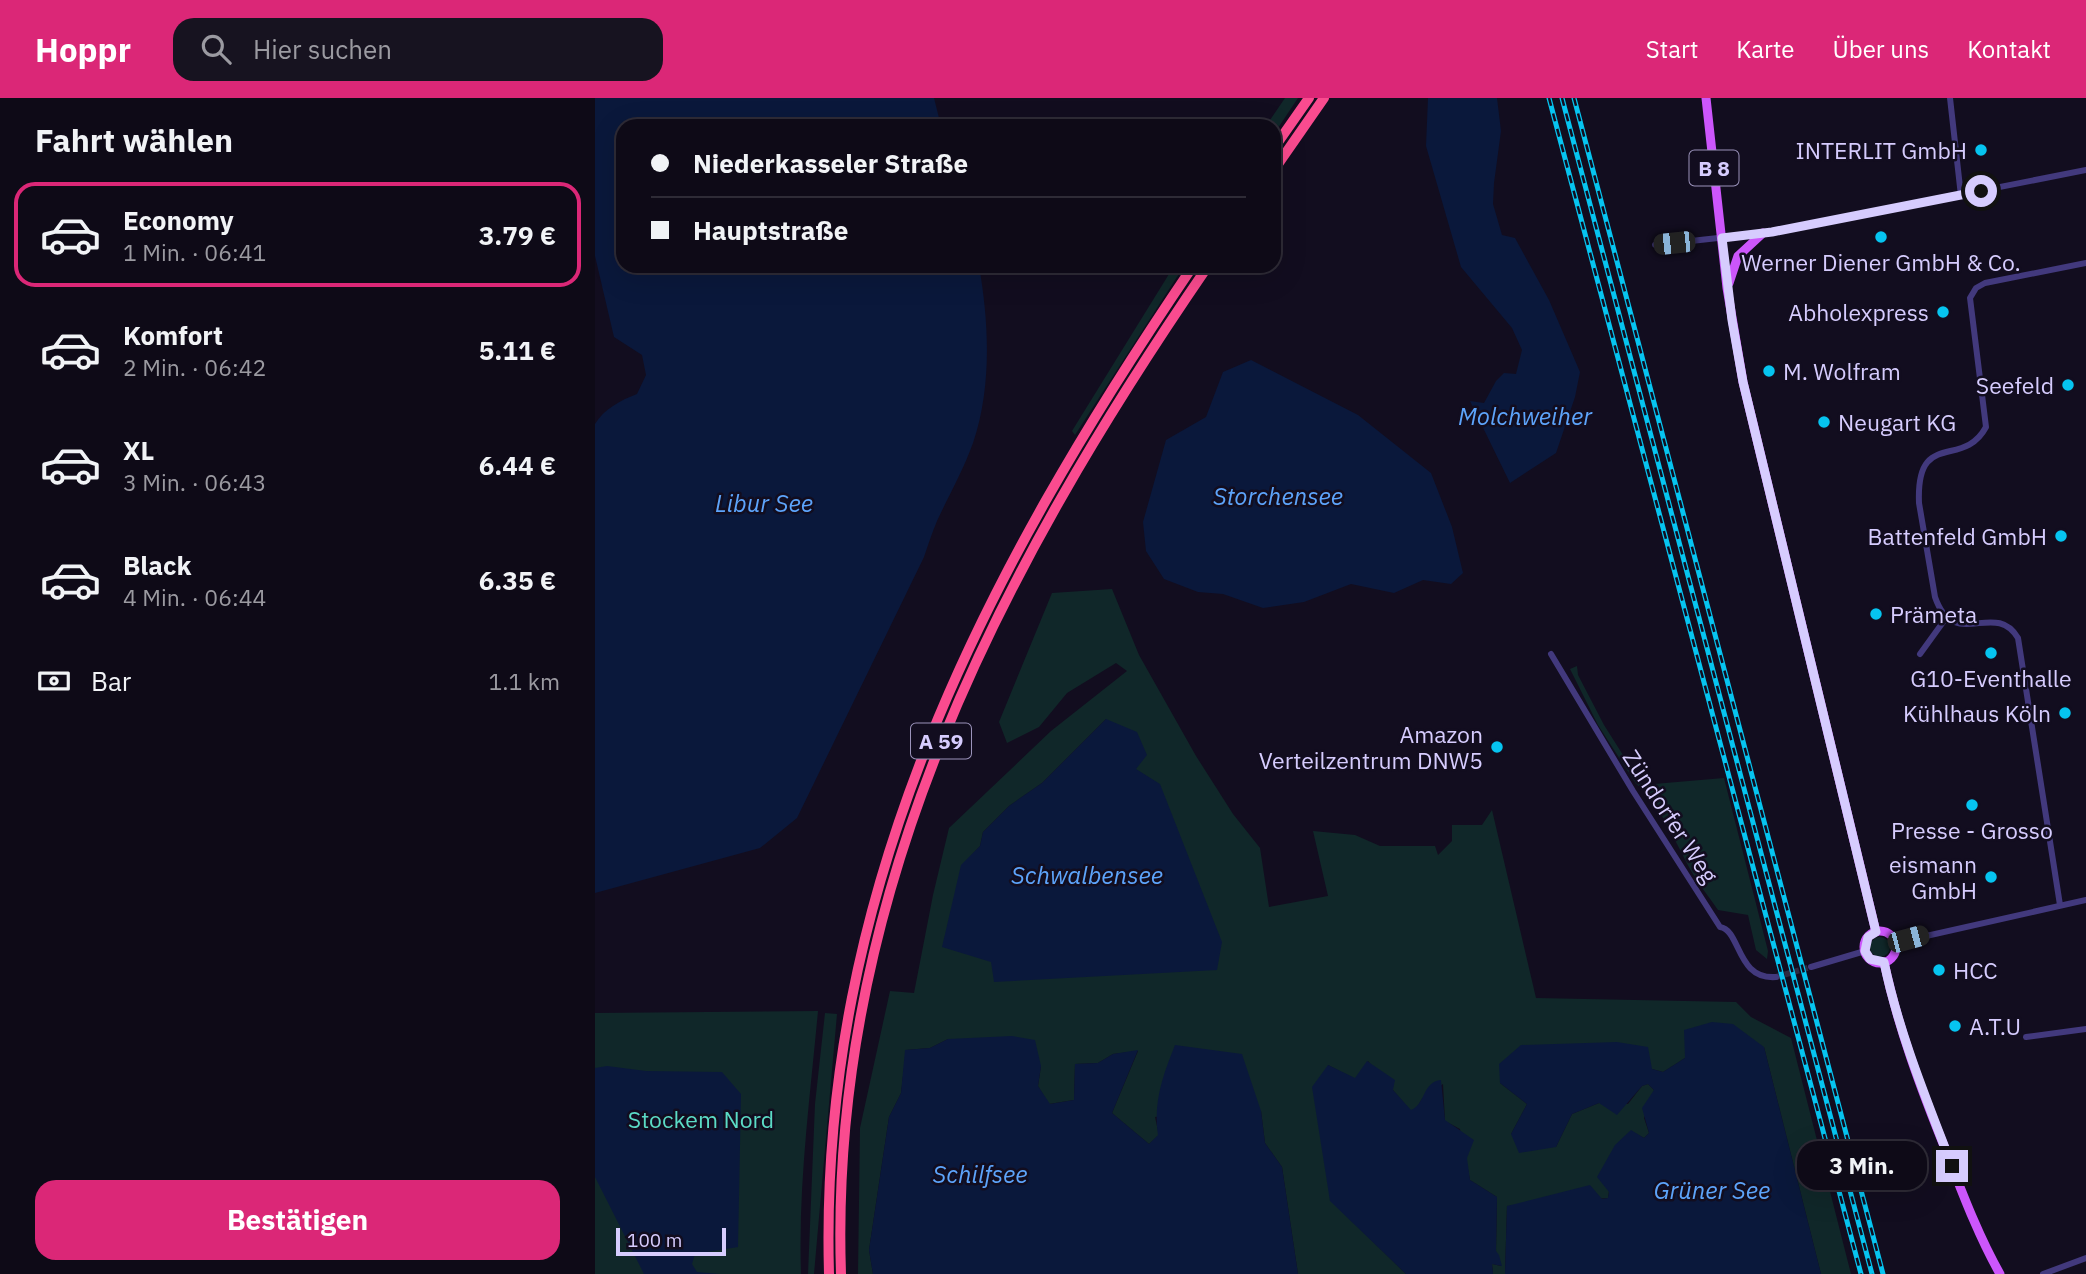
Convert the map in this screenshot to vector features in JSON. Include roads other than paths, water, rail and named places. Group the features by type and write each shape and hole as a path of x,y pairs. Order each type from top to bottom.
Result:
{"highway":[{"path":"1281,138 1309,98"},
{"path":"1281,160 1324,98"},
{"name":"A 59","path":"829,1274 831,1152 843,1049 866,931 912,781 968,649 1031,526 1066,464 1188,273"},
{"name":"A 59","path":"841,1274 843,1153 852,1065 877,934 923,785 980,651 1041,533 1150,351 1203,273"}],"main road":[{"name":"B 8","path":"1706,98 1727,288 1746,394 1876,932"},
{"path":"1727,288 1738,256 1763,233"},
{"path":"1876,932 1886,932 1895,943 1895,953 1884,962 1870,959 1865,951 1868,937 1876,932"},
{"path":"1884,962 1913,1067 1976,1224 2000,1274"}],"street":[{"path":"1949,98 1961,196"},
{"path":"1655,245 1763,233 2086,170"},
{"path":"2060,905 2018,638 2011,628 1998,622 1963,625 1946,618 1940,612 1935,597 1918,487 1921,471 1931,457 1974,442 1986,427 1970,298 1973,290 1985,283 2086,263"},
{"path":"1920,654 1946,618"},
{"name":"Zündorfer Weg","path":"1551,654 1633,792 1720,927 1728,929 1739,952 1755,972 1768,978 1776,977"},
{"path":"1895,943 2086,900"},
{"path":"1811,967 1865,951"},
{"path":"2026,1037 2086,1029"},
{"path":"2043,1274 2086,1258"}],"water":[{"name":"Libur See","path":"595,98 934,98 939,119 616,119 616,273 980,273 987,355 979,422 969,453 937,521 924,557 797,818 760,848 595,893 595,424 613,406 637,394 646,375 642,355 614,337 595,256"},
{"name":"Molchweiher","path":"1428,98 1497,98 1501,131 1493,204 1502,235 1515,238 1549,300 1580,372 1575,397 1556,453 1510,483 1470,401 1484,403 1496,381 1504,373 1516,374 1522,350 1512,328 1461,267 1426,146"},
{"name":"Storchensee","path":"1251,360 1358,415 1431,473 1452,527 1463,573 1451,584 1423,580 1394,593 1351,584 1304,602 1263,608 1223,594 1198,592 1164,579 1146,551 1143,522 1166,440 1206,417 1223,372"},
{"name":"Schwalbensee","path":"1106,719 1137,732 1147,755 1136,769 1160,784 1222,942 1217,970 994,982 991,962 942,947 961,865 980,846 983,832 1009,806 1042,783"},
{"name":"Grüner See","path":"1712,1022 1733,1024 1764,1047 1821,1274 1505,1274 1507,1206 1590,1185 1602,1199 1608,1198 1609,1192 1597,1177 1615,1145 1631,1130 1644,1138 1649,1133 1642,1108 1654,1090 1648,1084 1642,1086 1617,1115 1599,1103 1572,1114 1556,1147 1519,1153 1511,1134 1527,1104 1500,1083 1499,1064 1521,1045 1617,1042 1648,1047 1652,1069 1663,1072 1685,1058 1684,1030"},
{"name":"Schilfsee","path":"1012,1036 1035,1040 1041,1066 1038,1086 1050,1104 1074,1100 1075,1064 1098,1063 1113,1054 1138,1050 1112,1113 1149,1144 1158,1135 1158,1100 1175,1045 1242,1054 1261,1111 1265,1143 1282,1167 1298,1274 873,1274 869,1250 889,1117 901,1093 905,1050 930,1048 948,1039"},
{"path":"1367,1061 1395,1080 1393,1090 1411,1110 1416,1107 1430,1085 1441,1080 1445,1120 1474,1140 1467,1158 1470,1180 1497,1197 1496,1251 1502,1266 1492,1264 1493,1274 1406,1274 1330,1201 1312,1087 1328,1065 1355,1078"},
{"path":"607,1066 646,1071 722,1072 741,1094 738,1247 695,1254 692,1264 697,1272 720,1274 644,1274 595,1177 595,1068"}],"tunnel":[{"path":"1776,977 1811,967"}],"railway":[{"path":"1549,98 1861,1274"},
{"path":"1562,98 1872,1274"},
{"path":"1574,98 1883,1274"}],"place":[{"name":"INTERLIT GmbH","path":"1981,150"},
{"name":"Werner Diener GmbH & Co.","path":"1881,237"},
{"name":"Abholexpress","path":"1943,312"},
{"name":"M. Wolfram","path":"1769,371"},
{"name":"Seefeld","path":"2068,385"},
{"name":"Neugart KG","path":"1824,422"},
{"name":"Battenfeld GmbH","path":"2061,536"},
{"name":"Prämeta","path":"1876,614"},
{"name":"G10-Eventhalle","path":"1991,653"},
{"name":"Kühlhaus Köln","path":"2065,713"},
{"name":"Amazon Verteilzentrum DNW5","path":"1497,747"},
{"name":"Presse - Grosso","path":"1972,805"},
{"name":"eismann GmbH","path":"1991,877"},
{"name":"HCC","path":"1939,970"},
{"name":"A.T.U","path":"1955,1026"}],"park label":[{"name":"Stockem Nord","path":"701,1119"}]}
